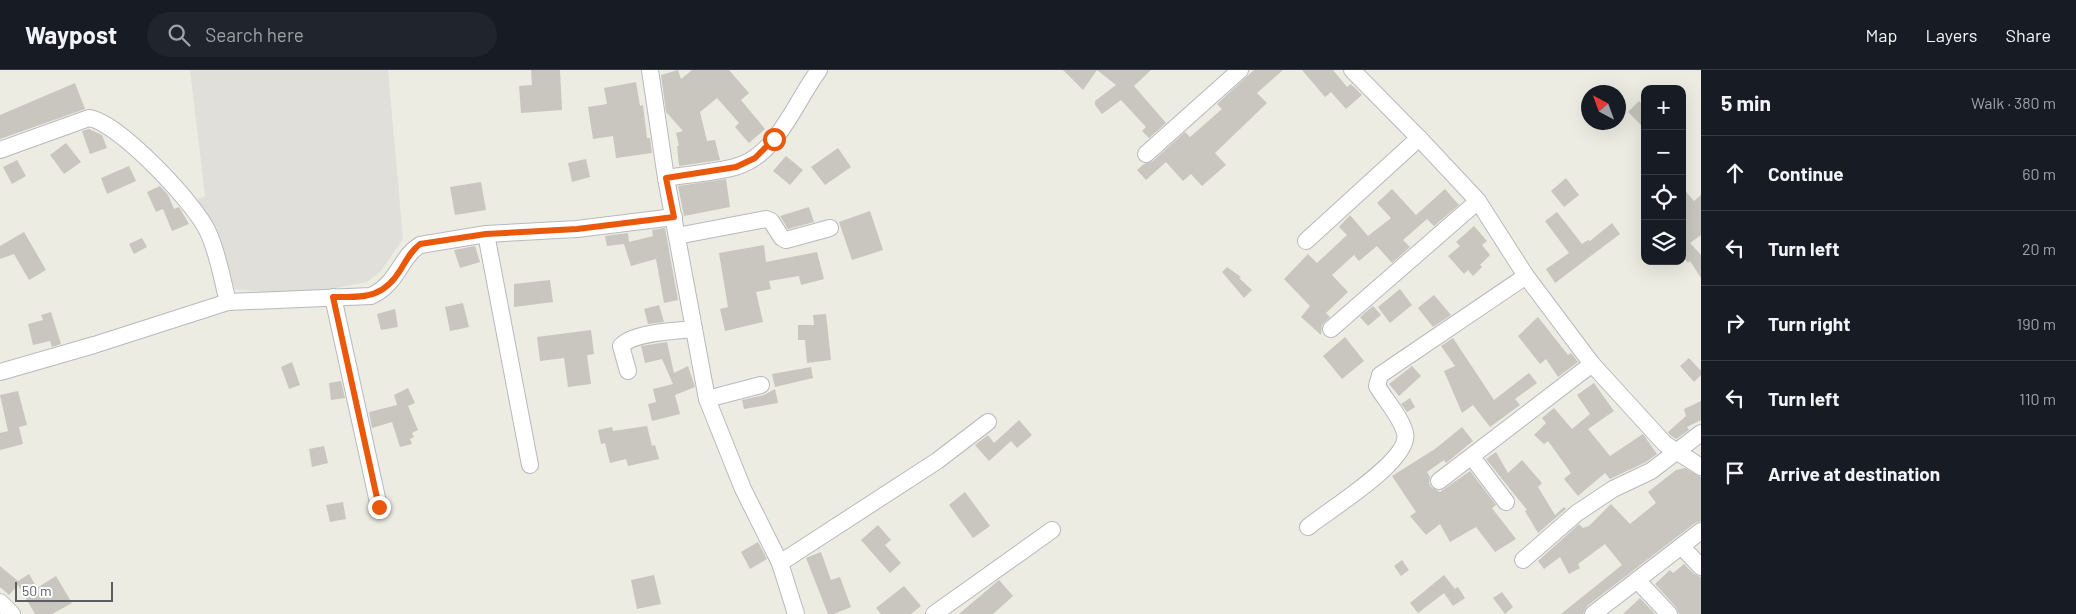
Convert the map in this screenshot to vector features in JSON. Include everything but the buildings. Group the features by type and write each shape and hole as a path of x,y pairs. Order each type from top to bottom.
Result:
{"street":[{"path":"666,178 736,167 755,158 774,139 819,70"},
{"path":"1146,154 1240,70"},
{"path":"1352,70 1419,138 1478,202 1526,276 1592,364 1665,444 1700,464"},
{"path":"655,72 666,178 707,399 743,489 780,563 796,614"},
{"path":"0,150 89,118 103,123 143,156 196,211 208,232 228,302"},
{"path":"1306,241 1419,138"},
{"path":"1331,329 1478,202"},
{"path":"0,372 94,346 228,302 371,296 383,291 398,274 412,250 420,244 486,234 577,229 674,217"},
{"path":"677,236 766,219 771,221 782,238 786,240 830,228"},
{"path":"486,234 530,465"},
{"path":"1308,527 1379,475 1403,446 1405,433 1377,386 1380,375 1526,276"},
{"path":"333,297 379,507"},
{"path":"628,371 621,346 625,342 642,336 694,329"},
{"path":"1439,481 1592,364"},
{"path":"707,399 761,385"},
{"path":"780,563 937,461 988,422"},
{"path":"1523,560 1578,513 1613,490 1639,478 1701,433"},
{"path":"1472,457 1506,502"},
{"path":"934,614 1052,530"},
{"path":"1597,613 1701,531"},
{"path":"1682,547 1701,567"},
{"path":"1637,580 1670,614"},
{"path":"0,602 12,614"}],"shaded area":[{"path":"190,70 388,70 403,239 381,271 367,282 330,289 284,294 235,289 212,228 198,199 205,196"}],"route":[{"path":"379,507 333,297 371,296 383,291 398,274 412,250 420,244 486,234 577,229 674,217 666,178 736,167 755,158 774,139"}]}
